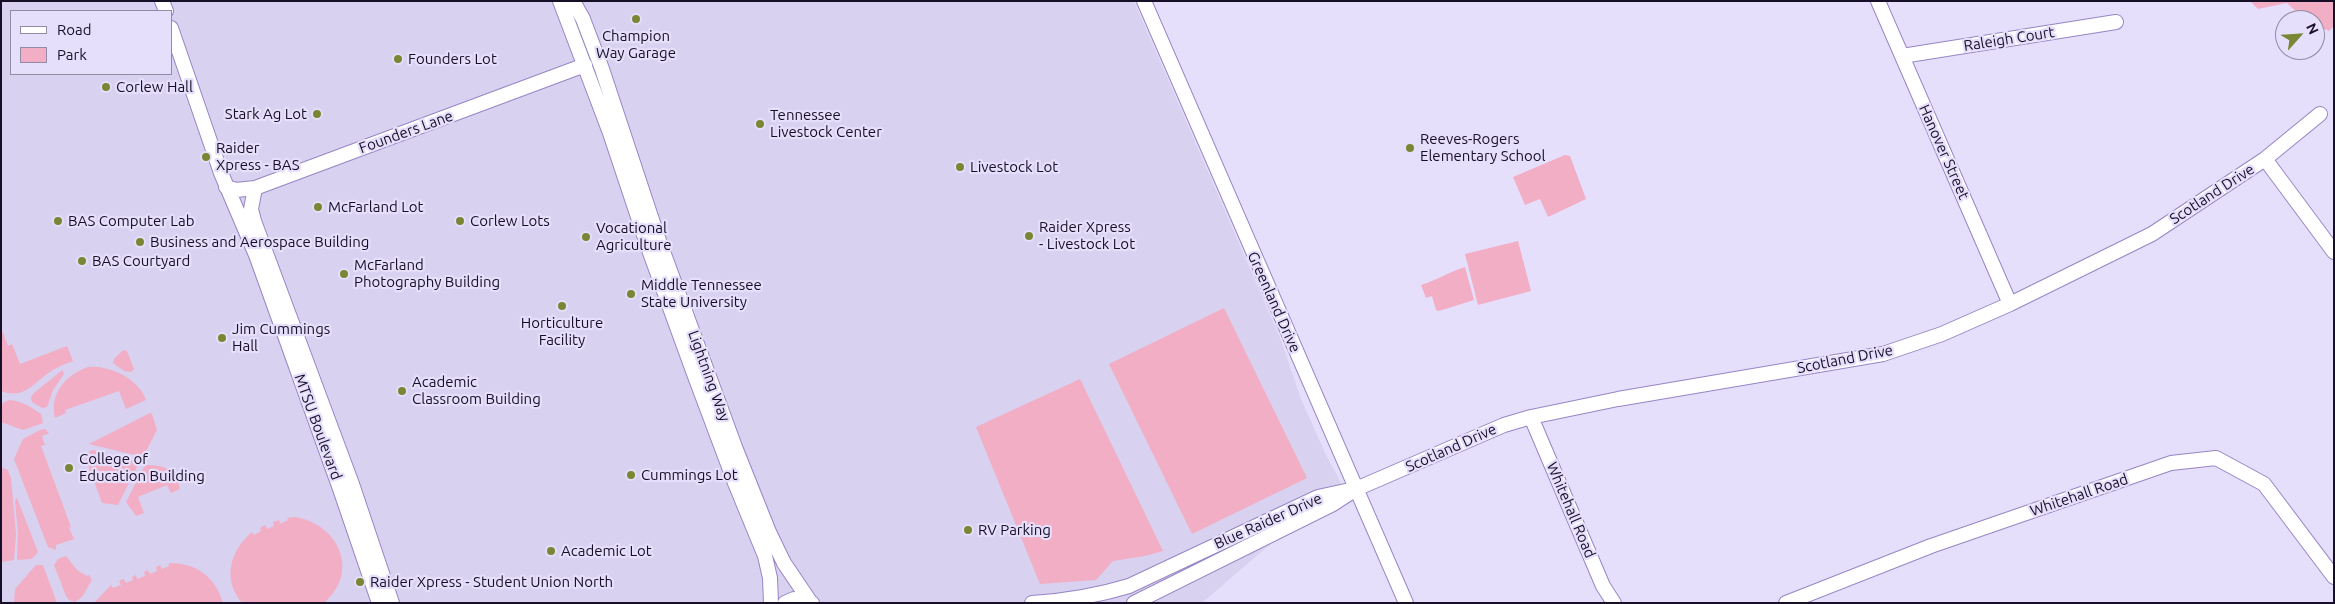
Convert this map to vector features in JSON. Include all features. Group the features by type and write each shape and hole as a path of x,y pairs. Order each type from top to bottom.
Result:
{"street":[{"name":"Lightning Way","path":"560,1 585,65 735,483 766,556 770,578 771,603"},
{"name":"Lightning Way","path":"573,1 602,69 664,254 735,448 784,563 811,603"},
{"name":"Greenland Drive","path":"1144,1 1406,603"},
{"name":"Hanover Street","path":"1878,1 2010,304"},
{"name":"Raleigh Court","path":"1902,56 2116,22"},
{"name":"MTSU Boulevard","path":"172,31 226,187 259,264 340,488 379,603"},
{"name":"Founders Lane","path":"226,187 236,190 255,188 585,65"},
{"name":"Scotland Drive","path":"1356,489 1504,425 1531,417 1628,398 1883,354 1942,334 2010,304 2152,234 2265,159 2320,114"},
{"path":"2265,159 2334,252"},
{"name":"MTSU Boulevard","path":"255,188 251,209 254,221 352,484 392,603"},
{"name":"Whitehall Road","path":"1531,417 1603,586 1614,603"},
{"name":"Whitehall Road","path":"1786,603 1931,546 2170,463 2216,458 2264,484 2334,576"},
{"name":"Blue Raider Drive","path":"1032,603 1070,601 1104,594 1129,586 1318,497 1356,489"},
{"name":"Blue Raider Drive","path":"1134,603 1172,586 1333,504 1356,489"},
{"path":"785,603 794,599 811,603"}],"shaded area":[{"name":"Middle Tennessee State University","path":"1,1 1134,1 1281,340 1301,399 1326,455 1341,483 1202,603 1,603"}],"green space":[{"path":"2250,1 2334,1 2334,26 2329,31 2325,29 2325,10 2294,10 2287,3 2258,9"},
{"path":"1565,155 1570,156 1586,199 1548,217 1540,199 1525,205 1513,177"},
{"path":"1518,241 1531,291 1478,305 1465,254"},
{"path":"1465,267 1474,300 1439,311 1436,310 1432,296 1426,298 1421,285"},
{"path":"1224,308 1307,478 1192,534 1109,364"},
{"path":"1,328 8,346 12,344 20,364 67,346 73,361 53,370 26,390 15,393 1,391"},
{"path":"123,350 127,351 134,369 131,372 124,371 113,363 114,359"},
{"path":"88,367 105,368 123,375 137,386 146,400 126,409 119,391 65,410 66,413 55,418 55,400 61,386 73,374"},
{"path":"61,371 64,374 53,390 47,407 42,408 32,402 31,397 34,393"},
{"path":"1080,379 1163,551 1113,561 1096,580 1040,584 976,427"},
{"path":"9,400 22,403 37,411 41,414 43,423 23,430 1,422 1,404"},
{"path":"150,413 157,430 143,457 89,444"},
{"path":"45,429 49,433 42,436 45,445 41,446 74,539 56,545 56,550 48,547 14,459 23,439"},
{"path":"93,450 139,463 118,505 102,503 84,454"},
{"path":"145,465 168,469 176,477 180,489 171,493 167,485 138,497 144,513 136,516 126,502"},
{"path":"1,467 8,470 11,478 16,534 14,560 1,562"},
{"path":"17,498 38,552 32,559 17,560 18,533 15,501"},
{"path":"294,517 309,521 322,528 333,538 339,550 342,563 341,577 335,590 324,603 242,603 232,584 231,575 231,566 238,548 252,532 254,535 261,531 260,528 265,525 267,529 274,526 273,522 279,520 280,524 288,520 287,518"},
{"path":"66,556 77,570 87,576 89,575 92,580 82,597 75,602 69,600 66,596 54,565 58,559"},
{"path":"169,563 188,565 210,578 223,603 94,603 111,585 113,588 121,585 119,581 124,579 126,583 133,580 132,577 136,575 137,579 145,576 144,572 148,570 150,574 157,571 156,567 160,565 162,569 169,566"},
{"path":"36,565 43,565 57,603 14,603 15,589"}],"place":[{"name":"Champion Way Garage","path":"636,19"},
{"name":"Founders Lot","path":"398,59"},
{"name":"Corlew Hall","path":"106,87"},
{"name":"Stark Ag Lot","path":"317,114"},
{"name":"Tennessee Livestock Center","path":"760,124"},
{"name":"Reeves-Rogers Elementary School","path":"1410,148"},
{"name":"Raider Xpress - BAS","path":"206,157"},
{"name":"Livestock Lot","path":"960,167"},
{"name":"McFarland Lot","path":"318,207"},
{"name":"BAS Computer Lab","path":"58,221"},
{"name":"Corlew Lots","path":"460,221"},
{"name":"Raider Xpress - Livestock Lot","path":"1029,236"},
{"name":"Vocational Agriculture","path":"586,237"},
{"name":"Business and Aerospace Building","path":"140,242"},
{"name":"BAS Courtyard","path":"82,261"},
{"name":"McFarland Photography Building","path":"344,274"},
{"name":"Middle Tennessee State University","path":"631,294"},
{"name":"Horticulture Facility","path":"562,306"},
{"name":"Jim Cummings Hall","path":"222,338"},
{"name":"Academic Classroom Building","path":"402,391"},
{"name":"College of Education Building","path":"69,468"},
{"name":"Cummings Lot","path":"631,475"},
{"name":"RV Parking","path":"968,530"},
{"name":"Academic Lot","path":"551,551"},
{"name":"Raider Xpress - Student Union North","path":"360,582"}]}
